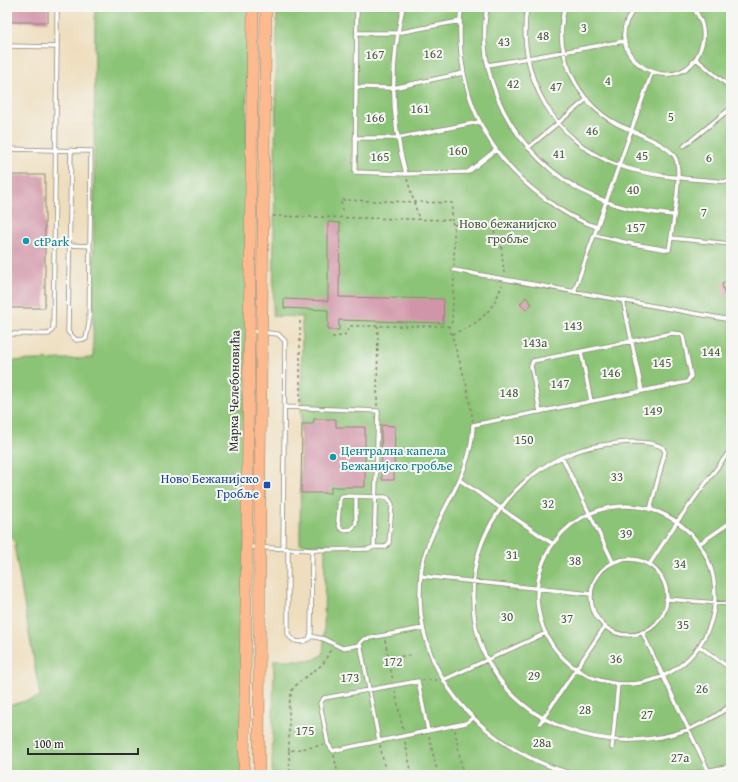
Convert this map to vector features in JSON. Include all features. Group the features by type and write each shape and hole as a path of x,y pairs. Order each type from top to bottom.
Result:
{"main road":[{"name":"Марка Челебоновића","path":"244,775 253,82 252,7"},
{"name":"Марка Челебоновића","path":"259,775 259,547 266,7"},
{"path":"253,82 265,82"}],"lane":[{"path":"7,334 49,334 53,329 57,7"},
{"path":"357,7 354,172 406,174 468,172 496,150"},
{"path":"403,7 397,33 393,88 397,138 406,174"},
{"path":"461,7 460,47 463,73 471,103 479,122 496,150 516,174 540,196 568,214 597,227"},
{"path":"487,7 485,31 488,65 502,108 514,129 528,148 557,176 584,192 606,202 638,210 673,215"},
{"path":"527,7 525,38 528,60 539,94 558,123 586,149 619,165 678,177 731,182"},
{"path":"566,7 562,32 564,52 569,69 587,99 600,112 631,131 672,152 677,163 678,177 669,250 632,244 594,235"},
{"path":"636,7 626,23 625,41 628,52 634,61 652,72 665,74 676,72 687,67 696,59 701,50 704,34 700,18 692,7"},
{"path":"357,33 397,33 460,21"},
{"path":"488,65 528,60 625,41"},
{"path":"731,43 731,54"},
{"path":"7,46 57,47"},
{"path":"696,59 731,88"},
{"path":"574,292 652,72"},
{"path":"356,87 393,88 463,73"},
{"path":"528,148 587,99"},
{"path":"684,146 731,108"},
{"path":"355,138 397,138 479,122"},
{"path":"7,149 55,149 91,151 89,323 86,339 76,340 68,332 71,150"},
{"path":"671,238 731,244"},
{"path":"69,245 90,246"},
{"path":"454,270 731,320"},
{"path":"623,300 642,391"},
{"path":"249,331 262,331 278,334 285,341 283,548"},
{"path":"540,412 531,363 672,333 681,334 683,336 690,380 684,383 591,401 540,412 473,425 469,459 460,481 433,532 423,559 420,611 423,628 434,662 443,680 452,693 473,718 492,734 518,751 550,767 578,775"},
{"path":"581,352 591,401"},
{"path":"285,407 377,410 374,547"},
{"path":"530,714 508,693 486,660 474,619 473,582 483,540 500,509 523,483 562,456 585,448 634,443 660,446 664,450 650,510"},
{"path":"649,565 677,522 731,449"},
{"path":"562,456 613,562"},
{"path":"460,481 553,544"},
{"path":"246,547 312,550 368,549 388,546 391,538 392,504 388,498 344,496 339,500 338,525 343,530 352,529 356,524 356,497"},
{"path":"619,506 650,510 677,522 699,544 712,572 714,603 712,618 699,646 683,664 663,676 641,683 618,684 589,676 576,669 554,647 546,633 539,611 538,588 543,565 553,544 563,532 576,522 590,514 619,506"},
{"path":"699,544 731,522"},
{"path":"288,548 288,634 293,640 299,642 306,640 310,636 312,550"},
{"path":"628,559 643,562 649,565 662,580 666,599 663,612 656,623 642,632 634,634 619,634 605,626 596,615 593,608 591,594 592,586 600,572 613,562 628,559"},
{"path":"421,576 591,594"},
{"path":"666,599 731,604"},
{"path":"534,718 542,724 605,626"},
{"path":"379,742 360,645 362,640 423,628"},
{"path":"642,632 708,770"},
{"path":"443,680 546,633"},
{"path":"310,636 342,648 360,645"},
{"path":"699,646 731,668"},
{"path":"428,731 418,681 324,698 320,701 328,744 333,750 454,726 470,722 473,718"},
{"path":"612,748 618,684"},
{"path":"685,736 711,722 731,706"},
{"path":"607,747 618,748"},
{"path":"685,775 731,766"}],"path":[{"path":"406,174 420,219"},
{"path":"342,211 341,200 452,203 452,221 454,225 454,270 452,322 449,326 471,405 473,425"},
{"path":"272,216 443,219 452,221"},
{"path":"300,318 300,408"},
{"path":"332,337 344,336 350,326 449,326"},
{"path":"377,410 378,326"},
{"path":"384,636 412,775"},
{"path":"290,775 288,710 292,690 296,685 323,664 334,644"},
{"path":"389,658 410,654"},
{"path":"418,681 443,680"},
{"path":"454,726 463,775"},
{"path":"428,731 438,775"},
{"path":"379,742 386,775"},
{"path":"289,751 328,744"},
{"path":"333,750 338,775"}],"green space":[{"path":"95,7 247,7 246,547 241,775 7,775 7,706 40,697 14,545 17,545 7,533 7,361 93,358"},
{"name":"Ново бежанијско гробље","path":"277,7 731,7 731,775 272,775 274,660 314,660 323,654 325,545 300,544 302,317 273,316"}],"building":[{"path":"7,7 48,7 48,22 7,22"},
{"name":"ctPark","path":"7,175 45,175 45,308 7,308"},
{"path":"328,222 340,223 339,297 444,299 443,323 339,320 339,330 328,330 328,310 284,308 284,299 328,301"},
{"path":"726,281 729,283 731,295 725,296 722,284"},
{"path":"526,297 532,304 526,310 520,304"},
{"name":"Централна капела Бежанијско гробље","path":"314,419 336,419 336,427 365,427 365,487 331,487 331,493 301,493 302,424 313,424"},
{"path":"381,425 395,426 394,480 382,480"}],"place":[{"name":"ctPark","path":"26,241"},
{"name":"Централна капела Бежанијско гробље","path":"333,457"},
{"name":"Ново Бежанијско Гробље","path":"267,485"}],"park label":[{"name":"3","path":"584,27"},
{"name":"48","path":"543,35"},
{"name":"43","path":"504,41"},
{"name":"162","path":"433,53"},
{"name":"167","path":"375,54"},
{"name":"4","path":"608,80"},
{"name":"42","path":"513,83"},
{"name":"47","path":"556,86"},
{"name":"161","path":"420,108"},
{"name":"5","path":"671,116"},
{"name":"166","path":"375,117"},
{"name":"46","path":"592,130"},
{"name":"160","path":"458,150"},
{"name":"41","path":"559,153"},
{"name":"45","path":"642,155"},
{"name":"165","path":"380,156"},
{"name":"6","path":"709,157"},
{"name":"40","path":"633,189"},
{"name":"7","path":"704,212"},
{"name":"157","path":"636,227"},
{"name":"143","path":"573,325"},
{"name":"143a","path":"535,342"},
{"name":"144","path":"711,351"},
{"name":"145","path":"662,362"},
{"name":"146","path":"611,372"},
{"name":"147","path":"560,383"},
{"name":"148","path":"509,392"},
{"name":"149","path":"653,410"},
{"name":"150","path":"524,439"},
{"name":"33","path":"617,476"},
{"name":"32","path":"548,503"},
{"name":"39","path":"626,533"},
{"name":"31","path":"512,554"},
{"name":"38","path":"575,560"},
{"name":"34","path":"680,563"},
{"name":"30","path":"507,616"},
{"name":"37","path":"567,618"},
{"name":"35","path":"683,624"},
{"name":"36","path":"616,658"},
{"name":"172","path":"393,661"},
{"name":"29","path":"534,675"},
{"name":"173","path":"350,677"},
{"name":"26","path":"702,688"},
{"name":"28","path":"585,709"},
{"name":"27","path":"647,714"},
{"name":"175","path":"305,730"},
{"name":"28a","path":"542,742"},
{"name":"27a","path":"680,757"}]}
